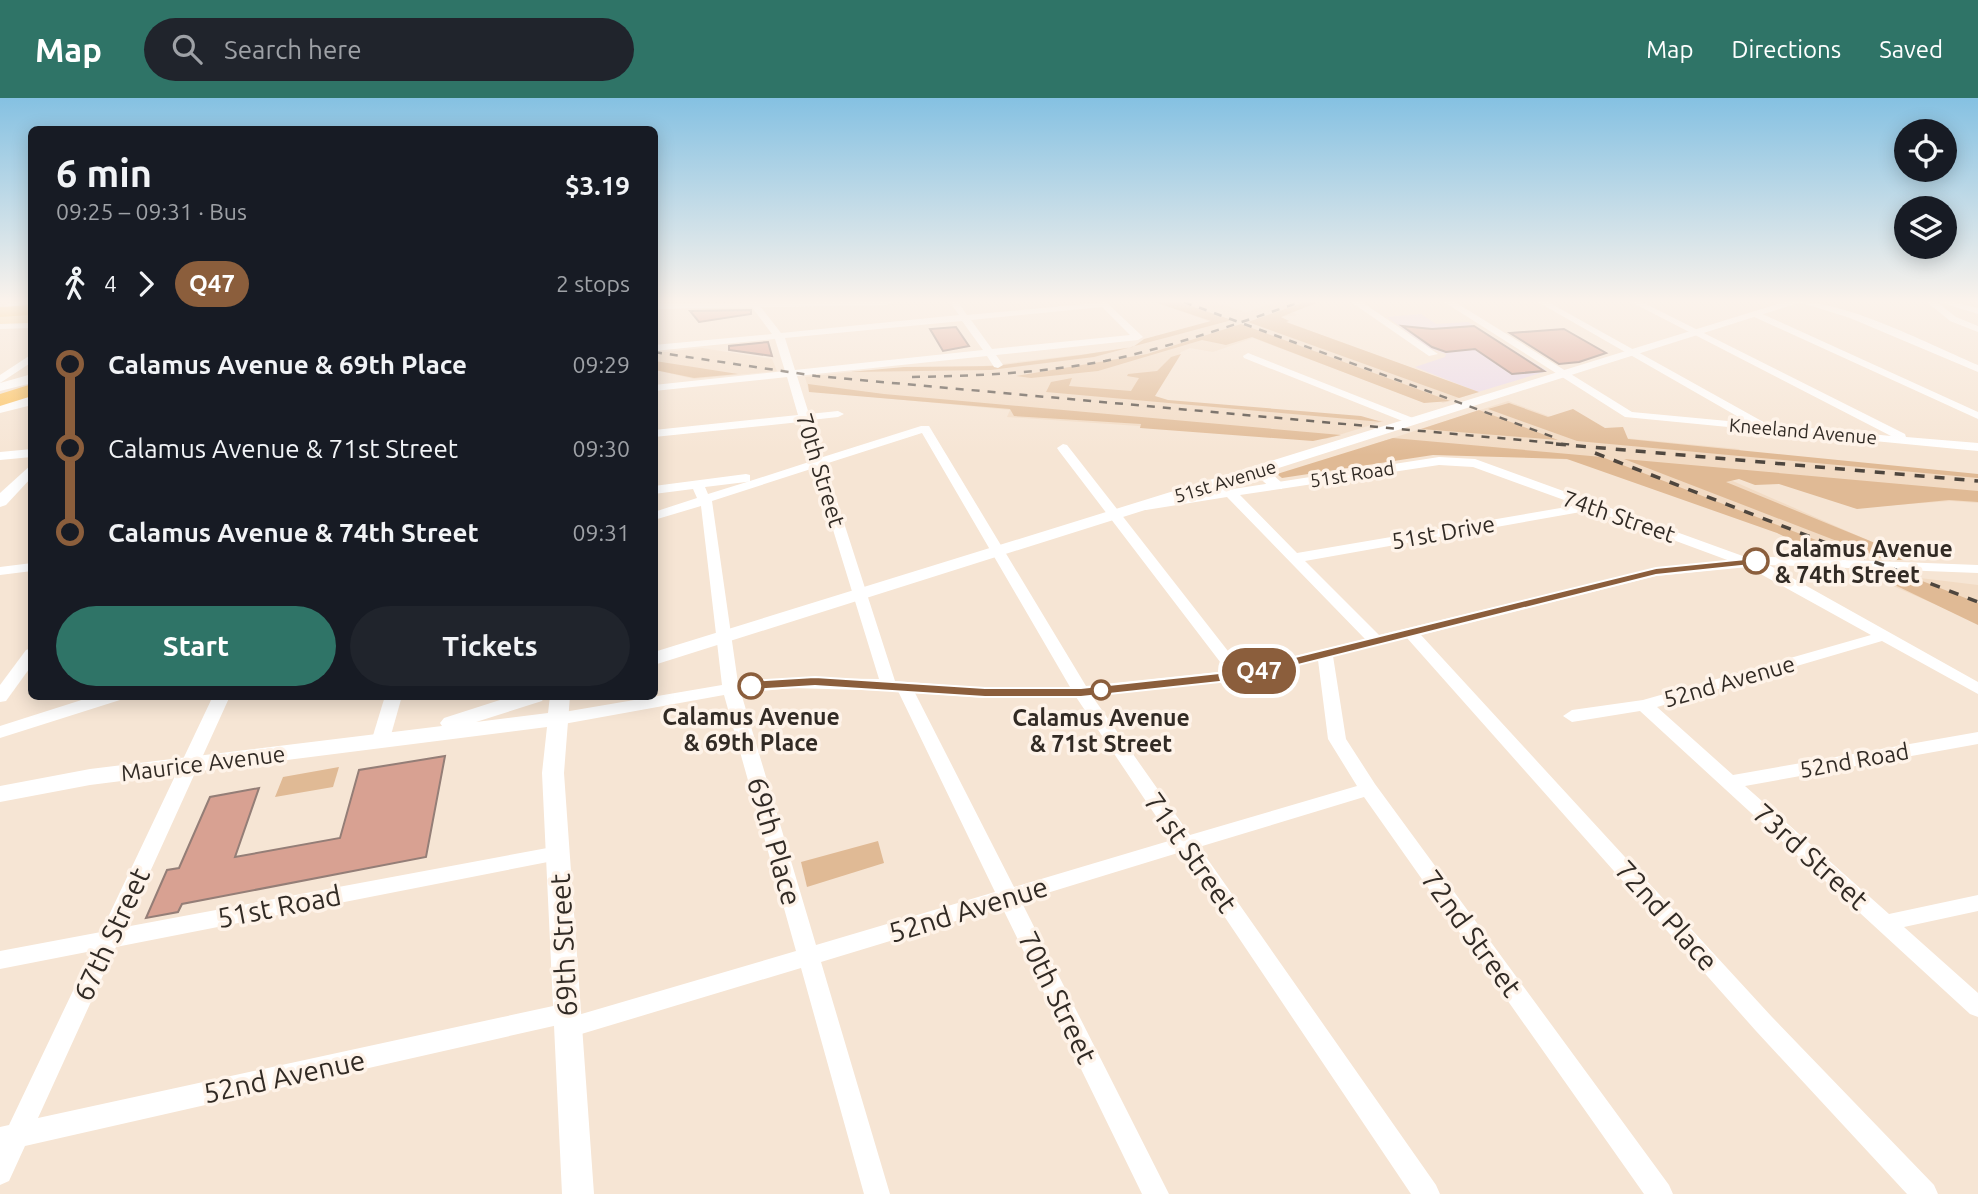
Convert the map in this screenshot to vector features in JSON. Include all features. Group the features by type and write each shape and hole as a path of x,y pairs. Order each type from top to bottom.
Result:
{"highway":[{"path":"0,408 14,391"}],"street":[{"name":"70th Street","path":"785,353 861,594 897,687 1009,897 1156,1194"},
{"path":"658,388 988,353"},
{"path":"989,353 998,365"},
{"path":"1531,353 1564,374"},
{"path":"1633,353 1767,428"},
{"name":"51st Avenue","path":"658,658 1633,353"},
{"path":"1736,353 1910,440"},
{"path":"1841,353 1978,416"},
{"path":"1941,353 1978,369"},
{"path":"1248,356 1414,422"},
{"path":"14,391 28,365"},
{"name":"Kneeland Avenue","path":"1564,374 1629,415 1978,447"},
{"path":"658,434 838,414"},
{"name":"71st Street","path":"817,461 925,428 1081,692 1427,1194"},
{"path":"1063,448 1238,676"},
{"path":"0,456 28,453"},
{"path":"658,515 817,461"},
{"name":"51st Road","path":"1141,507 1439,461"},
{"name":"74th Street","path":"1439,461 1475,463 1748,562 1978,689"},
{"path":"1259,470 1277,486"},
{"path":"0,502 28,472"},
{"path":"658,489 783,473"},
{"path":"1219,482 1377,642"},
{"name":"69th Place","path":"697,484 708,506 731,689 877,1194"},
{"name":"51st Drive","path":"1295,558 1591,507"},
{"path":"558,719 731,689 815,682 985,693 1081,692 1238,676 1656,572 1748,562 1978,569"},
{"path":"0,571 28,568"},
{"name":"72nd Place","path":"1412,634 1764,1024 1925,1194"},
{"name":"52nd Avenue","path":"1572,716 1644,705 1884,636"},
{"name":"72nd Street","path":"1325,656 1337,739 1368,789 1660,1194"},
{"path":"0,696 28,658"},
{"path":"0,732 101,700"},
{"name":"67th Street","path":"0,1172 9,1137 109,939 220,700"},
{"path":"380,741 393,700"},
{"name":"Maurice Avenue","path":"407,737 523,700"},
{"name":"69th Street","path":"560,700 553,773 578,1194"},
{"name":"73rd Street","path":"1644,705 1978,1007"},
{"name":"Maurice Avenue","path":"0,793 90,777 558,719"},
{"name":"52nd Road","path":"1730,782 1978,738"},
{"name":"52nd Avenue","path":"9,1137 568,1021 808,958 1368,789"},
{"name":"51st Road","path":"0,960 558,853"},
{"path":"1885,923 1978,903"}],"shaded area":[{"path":"658,353 735,353 772,359 777,371 694,379 658,371"},
{"path":"1109,353 991,370 850,372 904,367 995,366"},
{"path":"1158,353 1098,371 1031,378 1016,376"},
{"path":"1180,353 1152,397 1171,402 1384,421 1326,439 1007,417 1010,410 809,391 805,377 867,370 966,368 1085,354"},
{"path":"1293,353 1371,353 1478,392 1443,403 1433,399 1423,402"},
{"path":"1294,353 1320,353 1450,401 1424,403"},
{"path":"1334,353 1372,353 1479,392 1459,398"},
{"path":"1444,353 1518,353 1547,371 1478,392 1415,367 1445,357"},
{"path":"1181,354 1155,396 1168,400 1361,416 1382,422 1046,392 1051,382 1072,378 1069,386 1131,391 1139,378 1127,376 1128,374 1157,371 1171,357"},
{"path":"658,362 738,374 694,378 658,371"},
{"path":"808,384 884,394 1341,435 1313,441 1140,428 1141,424 1014,416 1010,409 809,392"},
{"path":"1508,401 1603,436 1739,449 1742,453 1978,475 1978,503 1951,501 1854,508 1788,482 1726,478 1870,541 1902,559 1826,555 1777,531 1573,460 1371,445"},
{"path":"1509,403 1548,417 1573,409 1605,428 1623,427 1628,439 1978,474 1978,478 1577,441 1488,409"},
{"path":"1479,410 1558,440 1421,429"},
{"path":"1393,438 1602,457 1865,559 1824,556 1777,533 1567,459 1433,455 1282,478 1277,474"},
{"path":"1624,459 1978,491 1978,502 1949,500 1857,509 1779,484 1755,485 1739,479 1726,482 1880,545 1904,560 1886,560"},
{"path":"1862,571 1978,585 1978,623 1893,586"},
{"path":"1872,574 1907,575 1978,603 1978,625"},
{"path":"339,767 333,787 275,797 283,777"},
{"path":"878,841 884,863 807,887 801,862"}],"building":[{"path":"1481,353 1516,353 1544,371 1512,374"},
{"path":"1542,353 1606,353 1579,362 1559,364"},
{"path":"445,756 426,857 182,904 178,912 146,918 167,870 179,868 210,797 259,788 235,857 340,838 359,770"}],"railway":[{"path":"662,353 816,376 1576,445"},
{"path":"912,377 1057,368 1137,353"},
{"path":"1324,353 1556,438"},
{"path":"1556,444 1978,481"},
{"path":"1595,453 1978,602"}],"bus line":[{"name":"Q47","path":"751,686 815,682 985,693 1081,692 1238,676 1656,572 1756,561"}],"place":[{"name":"Calamus Avenue & 74th Street","path":"1756,561"},
{"name":"Calamus Avenue & 69th Place","path":"751,686"},
{"name":"Calamus Avenue & 71st Street","path":"1101,690"}]}
